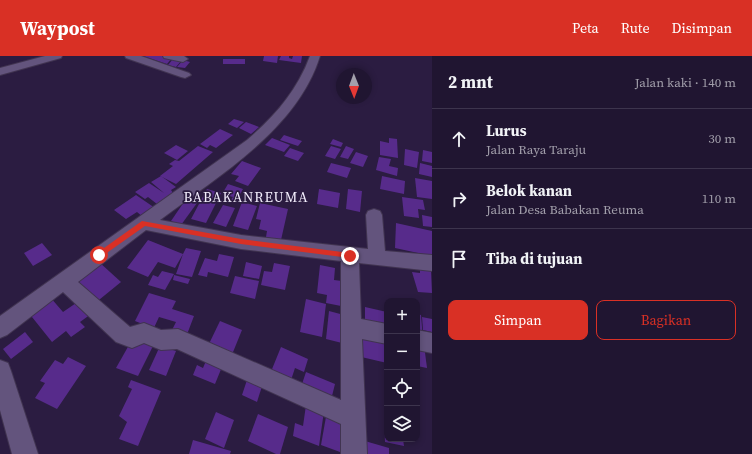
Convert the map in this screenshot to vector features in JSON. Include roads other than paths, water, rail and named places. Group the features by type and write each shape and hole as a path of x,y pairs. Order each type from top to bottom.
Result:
{"street":[{"path":"0,72 57,56"},
{"path":"168,56 183,59"},
{"path":"0,328 230,160 278,120 297,96 315,56"},
{"path":"136,57 185,75"},
{"path":"374,215 377,258"},
{"path":"144,223 241,242 350,256 432,263"},
{"path":"350,256 354,454"},
{"path":"63,281 83,297 123,336 132,338 144,333 161,340 178,339 353,417"},
{"path":"351,327 384,333"},
{"path":"420,341 432,343"},
{"path":"0,371 25,454"}],"district":[{"name":"BABAKANREUMA","path":"246,197"}]}
